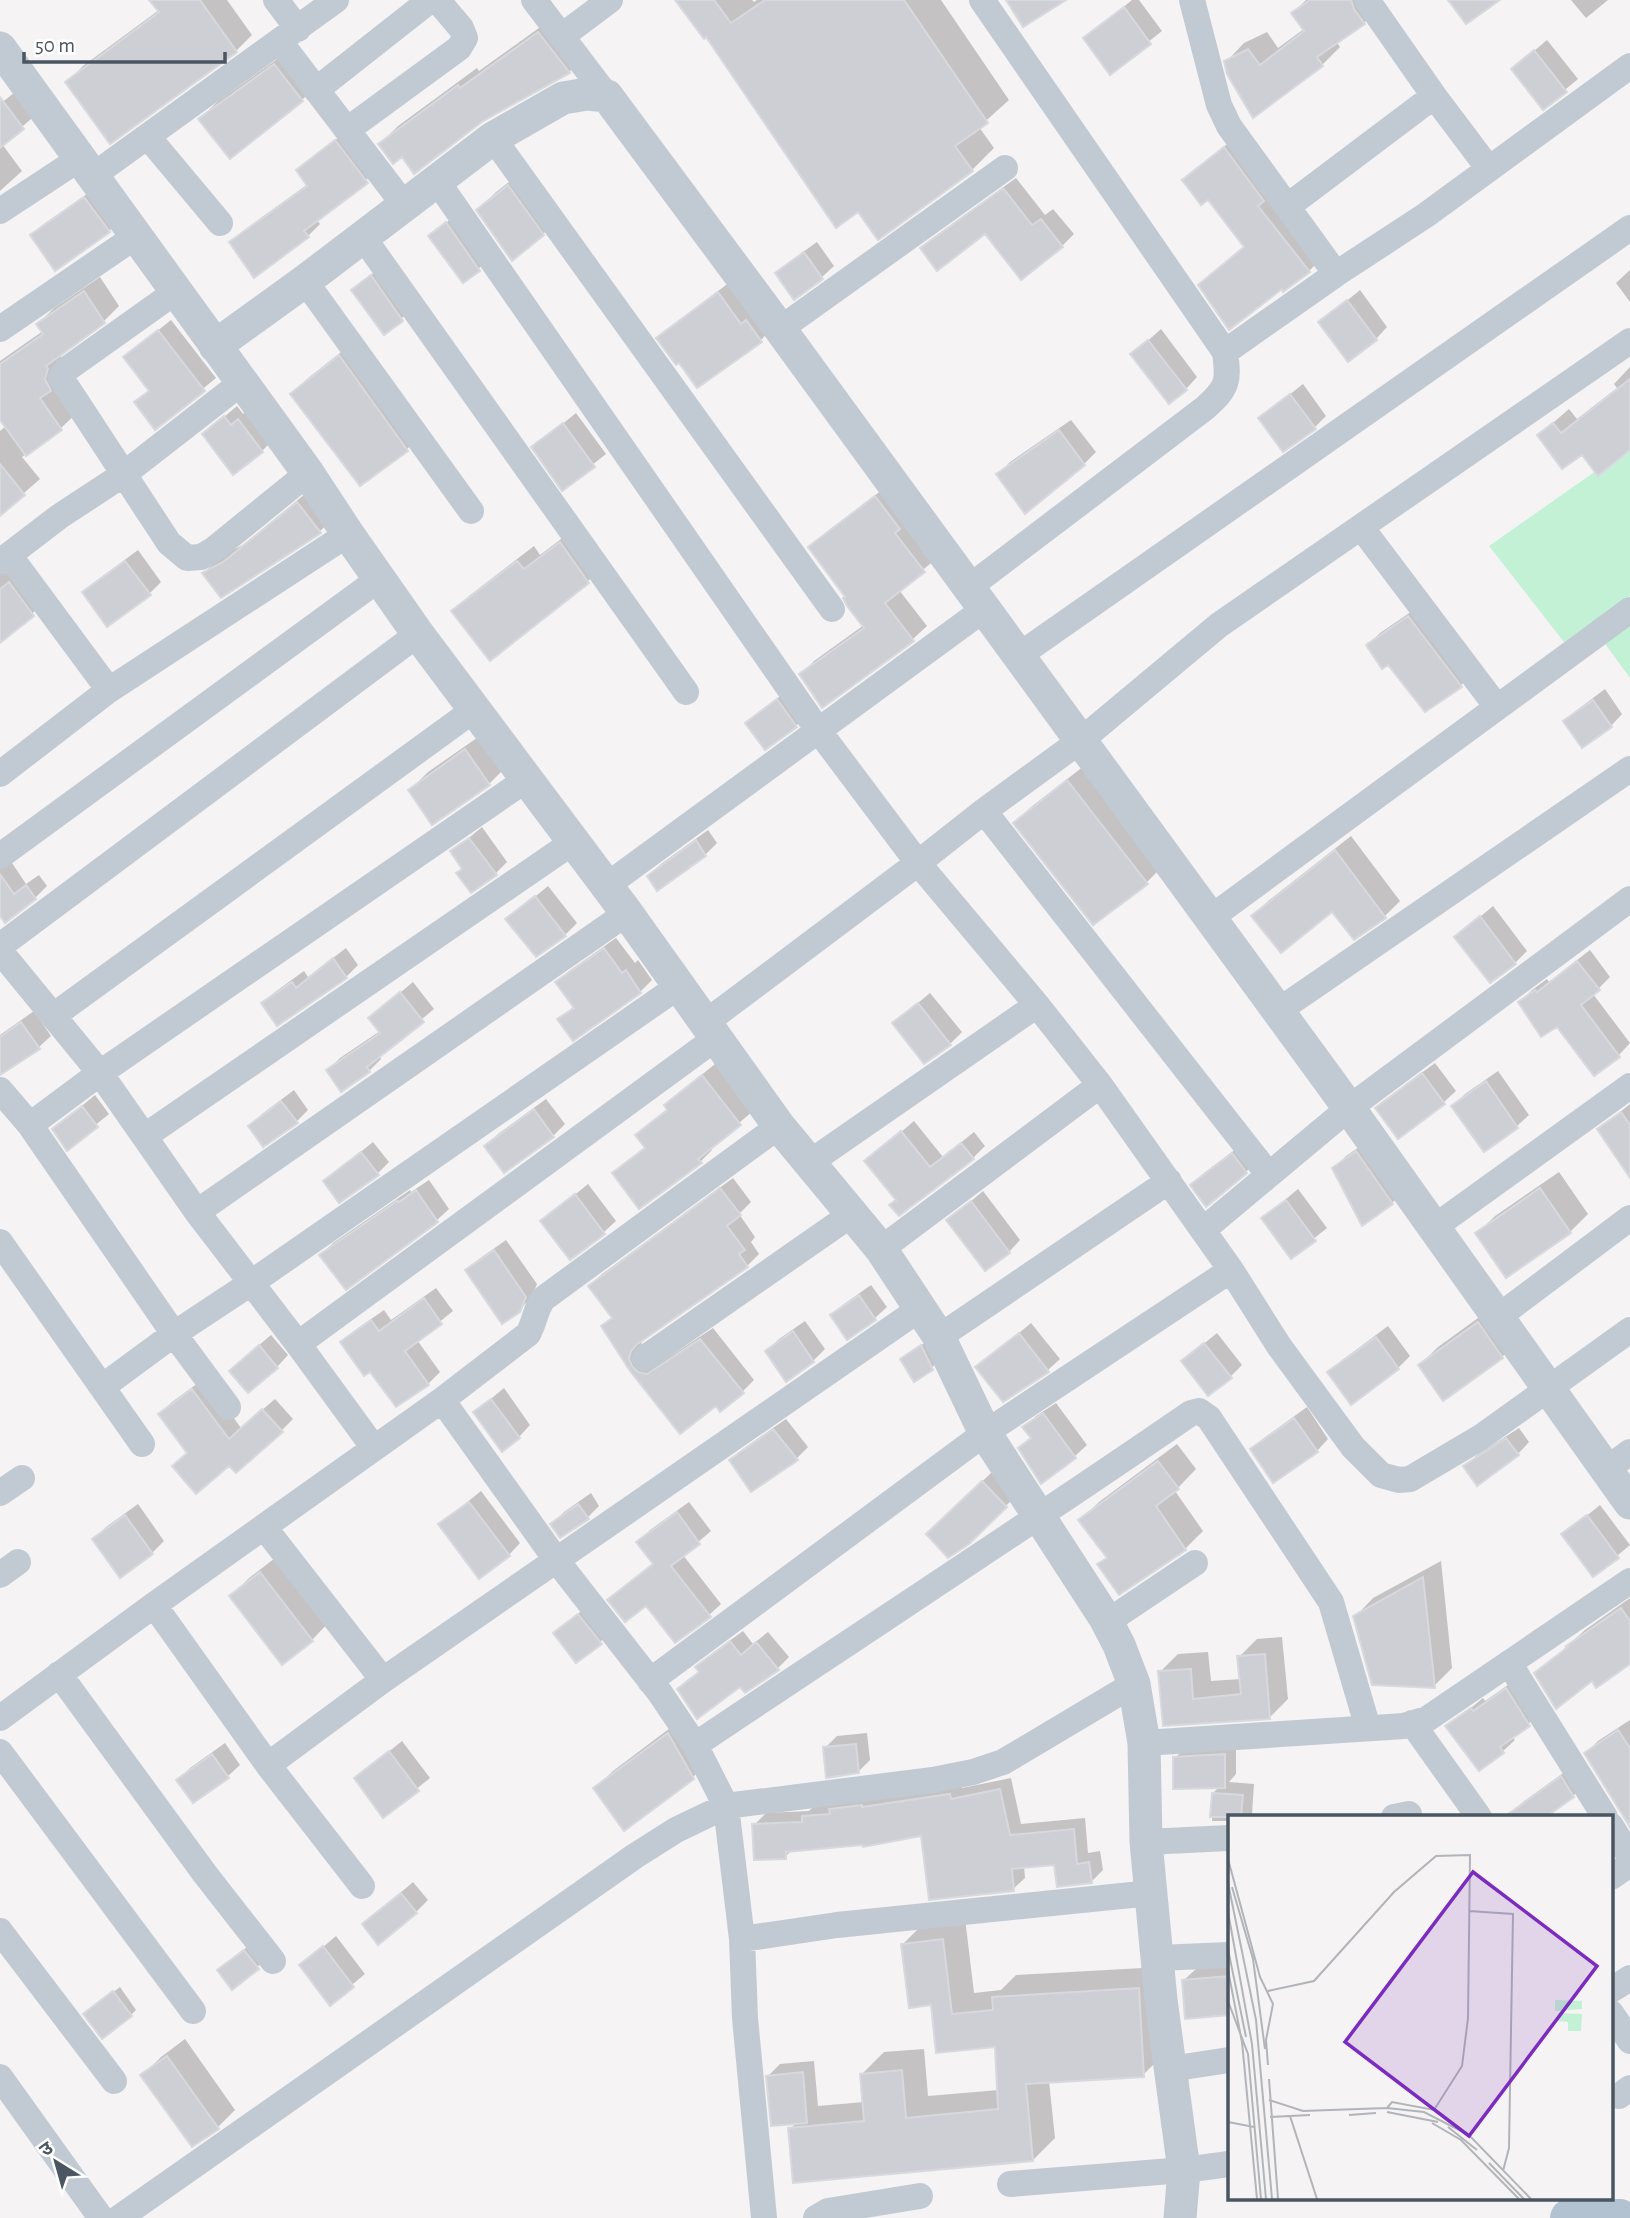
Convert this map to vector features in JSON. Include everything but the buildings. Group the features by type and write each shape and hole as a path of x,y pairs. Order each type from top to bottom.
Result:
{"main road":[{"path":"1569,2218 1620,2218"}],"street":[{"path":"276,0 289,36 316,90 405,206"},
{"path":"0,211 148,137 336,0"},
{"path":"534,0 780,329 1349,1108 1549,1387 1618,1461 1630,1503"},
{"path":"562,36 610,0"},
{"path":"606,886 818,730 1224,388 1228,375 1225,352 982,0"},
{"path":"1192,0 1219,105 1229,126 1336,274"},
{"path":"1367,0 1489,169"},
{"path":"316,90 429,1 439,2 461,28 465,38 459,48 346,130"},
{"path":"0,48 309,473 418,634 627,913 779,1126 881,1249 939,1337 985,1433 1107,1622 1134,1684 1144,1743 1146,1842 1157,1958 1184,2170 1180,2218"},
{"path":"1225,352 1426,215 1630,66"},
{"path":"215,346 493,138 563,99 587,94 607,96"},
{"path":"1288,206 1434,96"},
{"path":"148,137 220,223"},
{"path":"493,138 832,609"},
{"path":"780,329 1005,168"},
{"path":"437,181 818,730 918,863 1100,1085 1231,1270 1279,1346 1353,1447 1381,1475 1390,1479 1410,1479 1481,1437 1630,1330"},
{"path":"1018,656 1630,229"},
{"path":"0,329 136,236"},
{"path":"363,237 686,692"},
{"path":"305,281 471,511"},
{"path":"178,290 67,369 61,378 169,543 187,558 201,556 213,550 309,473"},
{"path":"298,1344 711,1031 984,811 1080,741 1219,625 1630,341"},
{"path":"110,690 4,558 60,516 124,474 241,383"},
{"path":"1361,527 1497,707"},
{"path":"0,774 110,690 348,534"},
{"path":"0,856 379,579"},
{"path":"1209,919 1630,610"},
{"path":"374,1448 197,1212 100,1073 0,949 418,634"},
{"path":"53,1016 475,709"},
{"path":"1278,1011 1630,769"},
{"path":"30,1125 100,1073 527,779"},
{"path":"984,811 1269,1175"},
{"path":"145,1136 573,842"},
{"path":"1203,1230 1349,1108 1630,899"},
{"path":"197,1212 627,913"},
{"path":"102,1387 174,1334 679,986"},
{"path":"810,1163 1037,1005"},
{"path":"881,1249 1100,1085"},
{"path":"1433,1228 1630,1086"},
{"path":"0,1090 30,1125 174,1334 228,1407"},
{"path":"0,1718 442,1400 528,1334 533,1326 535,1310 543,1299 779,1126"},
{"path":"939,1337 1169,1181"},
{"path":"645,1358 852,1214"},
{"path":"1498,1317 1630,1218"},
{"path":"0,1242 142,1444"},
{"path":"650,1681 985,1433 1231,1270"},
{"path":"268,1765 383,1680 921,1308"},
{"path":"442,1400 557,1561 650,1681 695,1745 726,1806 742,1939 745,2018 764,2218"},
{"path":"695,1745 1039,1518 1191,1413 1199,1411 1209,1418 1331,1602 1368,1728"},
{"path":"0,1493 22,1478"},
{"path":"264,1528 383,1680"},
{"path":"1107,1622 1195,1563"},
{"path":"1144,1743 1368,1728 1427,1719 1630,1581"},
{"path":"154,1605 268,1765 362,1886"},
{"path":"1508,1663 1604,1815"},
{"path":"58,1674 273,1961"},
{"path":"119,2218 635,1856 676,1830 726,1806 933,1780 973,1772 1003,1762 1134,1684"},
{"path":"1412,1723 1478,1815"},
{"path":"0,1752 193,2011"},
{"path":"1612,1828 1630,1857"},
{"path":"1146,1842 1228,1838"},
{"path":"1612,1876 1630,1864"},
{"path":"742,1939 837,1925 1151,1893"},
{"path":"0,1931 114,2081"},
{"path":"1157,1958 1228,1955"},
{"path":"1612,1989 1630,1978"},
{"path":"1612,2014 1630,2041"},
{"path":"1170,2068 1228,2060"},
{"path":"0,2077 101,2218"},
{"path":"1010,2184 1228,2164"},
{"path":"816,2218 828,2211 920,2196"}],"green space":[{"path":"1630,447 1630,596 1564,642 1489,546"},
{"path":"1630,621 1630,678 1603,641"}]}
